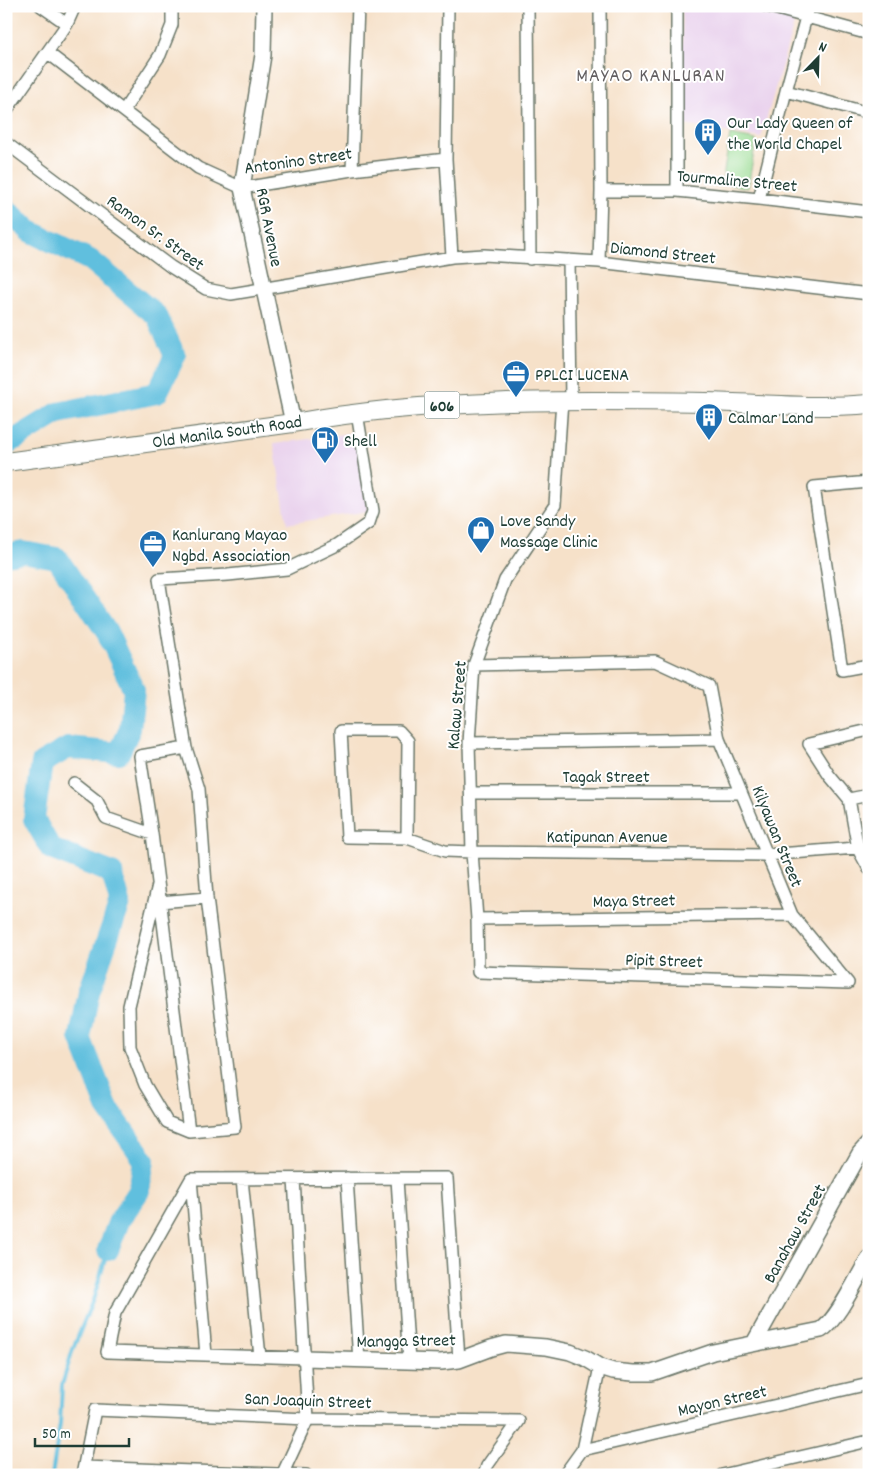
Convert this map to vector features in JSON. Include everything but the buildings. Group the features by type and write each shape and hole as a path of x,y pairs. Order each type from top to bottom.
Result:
{"main road":[{"name":"Old Manila South Road","path":"6,462 357,413 457,403 567,400 718,402 837,407 869,404"}],"street":[{"path":"41,6 68,24"},
{"path":"6,111 68,24 75,6"},
{"path":"124,110 160,55 172,26 172,6"},
{"name":"RGR Avenue","path":"264,6 263,55 242,188 293,423"},
{"path":"352,170 358,6"},
{"path":"448,6 446,159 452,257"},
{"path":"528,6 530,258"},
{"path":"599,262 601,190 600,6"},
{"path":"677,6 678,191"},
{"path":"766,6 807,12 869,34"},
{"path":"759,199 807,12"},
{"name":"Antonino Street","path":"48,53 198,168 242,188 352,170 446,159"},
{"path":"786,91 869,113"},
{"name":"Ramon Sr. Street","path":"6,143 171,267 206,289 231,294 263,290 452,257"},
{"name":"Tourmaline Street","path":"601,190 678,191 869,212"},
{"name":"Diamond Street","path":"452,257 484,255 599,262 869,294"},
{"name":"Kalaw Street","path":"478,972 469,743 474,665 505,580 555,505 567,400 569,260"},
{"path":"158,885 129,1006 130,1047 145,1085 167,1122 189,1131 235,1127 207,898 199,790 186,748 159,579 286,569 337,546 369,523 373,511 357,413"},
{"path":"869,482 814,487 842,670 869,665"},
{"name":"Kilyawan Street","path":"474,665 655,661 709,686 719,739 792,915 848,983"},
{"path":"869,730 809,744 829,775 849,799 869,869"},
{"name":"Katipunan Avenue","path":"407,838 408,741 399,731 341,732 347,837 407,838 445,851 472,852 766,854 863,848"},
{"path":"469,743 719,739"},
{"path":"186,748 140,756 152,834 189,1131"},
{"path":"74,783 97,801 106,818 152,834"},
{"name":"Tagak Street","path":"471,793 741,794"},
{"path":"849,799 869,795"},
{"path":"159,902 207,898"},
{"name":"Maya Street","path":"477,919 792,915"},
{"name":"Pipit Street","path":"478,972 848,983"},
{"name":"Banahaw Street","path":"754,1343 860,1153 869,1143"},
{"path":"282,1474 308,1419 294,1178"},
{"path":"347,1178 359,1361"},
{"path":"206,1355 192,1179 447,1178 459,1360"},
{"name":"Mangga Street","path":"192,1179 115,1313 107,1352 409,1362 459,1360 506,1344 546,1347 570,1352 600,1367 632,1373 652,1373 714,1352 826,1328 834,1318 869,1258"},
{"path":"242,1179 260,1357"},
{"path":"397,1179 409,1362"},
{"path":"564,1475 582,1450 600,1367"},
{"name":"Mayon Street","path":"582,1450 869,1384"},
{"name":"San Joaquin Street","path":"83,1471 95,1410 308,1419 519,1421 487,1466 484,1475"},
{"path":"728,1474 869,1441"},
{"path":"83,1471 306,1475"}],"shaded area":[{"path":"682,6 739,6 795,20 761,138 684,125"},
{"path":"357,432 369,511 287,524 274,444"}],"green space":[{"path":"730,135 756,140 748,188 722,183"},
{"path":"869,1275 869,1328 858,1294"}],"waterway":[{"path":"6,209 30,231 90,260 157,316 175,356 157,393 58,413 6,445"},
{"path":"6,555 23,552 57,558 108,634 134,690 130,729 119,753 68,748 42,763 34,819 51,849 112,873 120,903 89,992 80,1037 107,1107 144,1160 139,1191 119,1221 108,1250"},
{"path":"52,1475 60,1424 62,1385 73,1349 94,1297 108,1250"}],"place":[{"name":"Our Lady Queen of the World Chapel","path":"708,156"},
{"name":"PPLCI LUCENA","path":"516,398"},
{"name":"Calmar Land","path":"709,441"},
{"name":"Shell","path":"325,464"},
{"name":"Love Sandy Massage Clinic","path":"481,554"},
{"name":"Kanlurang Mayao Ngbd. Association","path":"153,568"}],"district":[{"name":"MAYAO KANLURAN","path":"651,74"}]}
